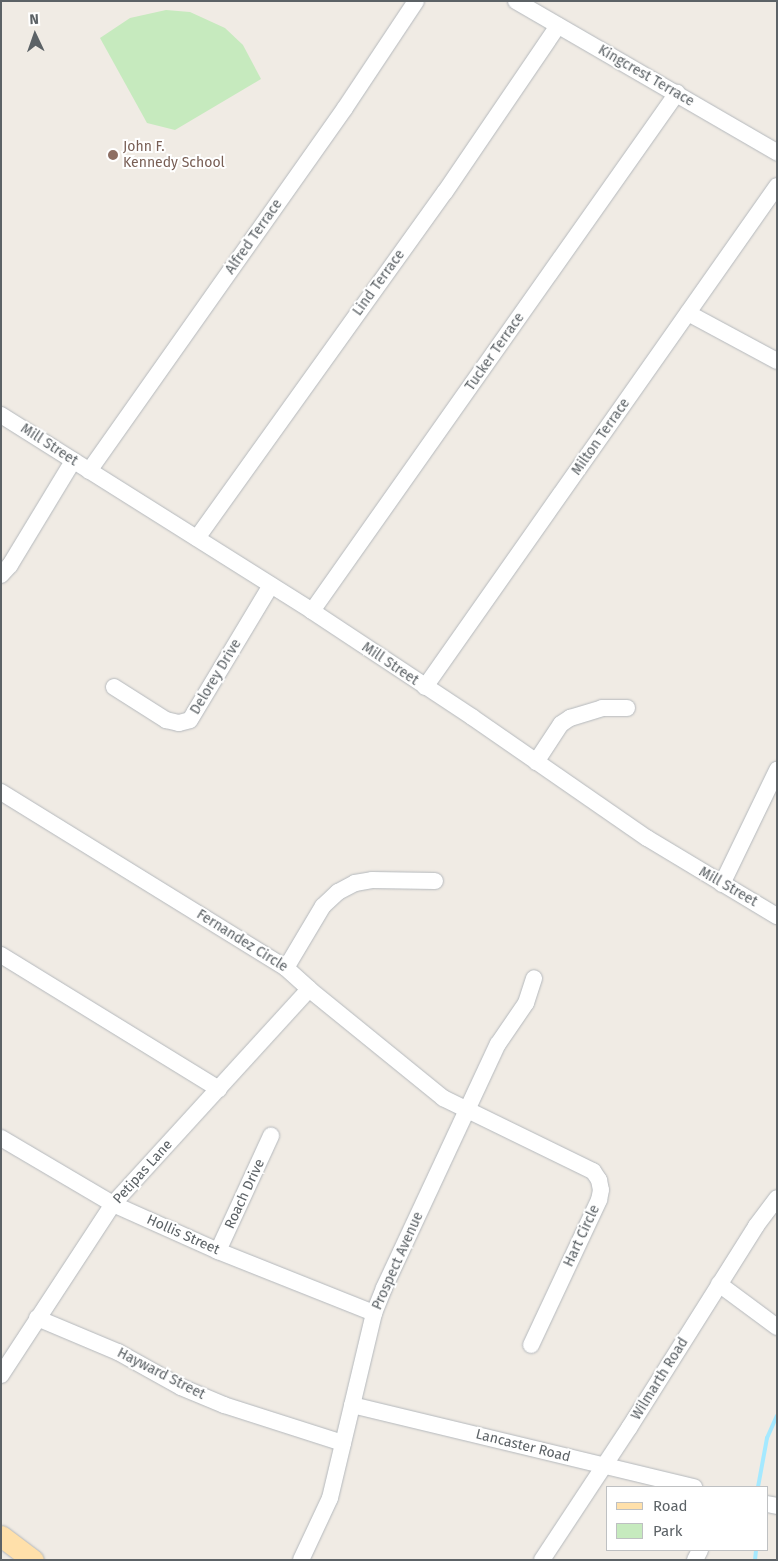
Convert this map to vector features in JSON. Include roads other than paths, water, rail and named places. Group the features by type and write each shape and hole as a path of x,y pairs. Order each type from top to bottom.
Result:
{"main road":[{"path":"1,1536 33,1560"}],"street":[{"name":"Alfred Terrace","path":"89,471 339,116 416,1"},
{"name":"Kingcrest Terrace","path":"516,1 677,92 777,152"},
{"name":"Lind Terrace","path":"197,538 444,192 558,26"},
{"name":"Tucker Terrace","path":"312,612 677,92"},
{"name":"Milton Terrace","path":"425,687 777,186"},
{"path":"688,313 777,362"},
{"name":"Mill Street","path":"1,414 72,461 271,585 425,687 646,838 777,916"},
{"path":"1,575 10,564 72,461"},
{"name":"Delorey Drive","path":"114,686 166,720 179,723 190,720 271,585"},
{"path":"536,762 562,724 570,718 594,710 627,708"},
{"path":"722,884 777,770"},
{"name":"Fernandez Circle","path":"1,792 286,968 309,989 443,1098 468,1112"},
{"path":"286,968 323,906 338,892 355,883 372,880 435,881"},
{"path":"1,955 219,1089"},
{"name":"Prospect Avenue","path":"301,1560 330,1498 374,1313 498,1044 526,1003 534,978"},
{"name":"Petipas Lane","path":"1,1375 113,1204 309,989"},
{"name":"Hart Circle","path":"468,1112 580,1162 593,1170 599,1180 601,1190 599,1200 532,1345"},
{"name":"Roach Drive","path":"218,1251 271,1136"},
{"name":"Hollis Street","path":"1,1138 113,1204 218,1251 374,1313"},
{"name":"Wilmarth Road","path":"542,1560 719,1284 777,1198"},
{"path":"719,1284 777,1327"},
{"name":"Hayward Street","path":"37,1318 118,1352 181,1387 224,1406 343,1443"},
{"name":"Lancaster Road","path":"352,1405 690,1486"}],"waterway":[{"path":"758,1486 767,1438 777,1416"},
{"path":"755,1560 756,1551"}],"place":[{"name":"John F. Kennedy School","path":"113,155"}]}
